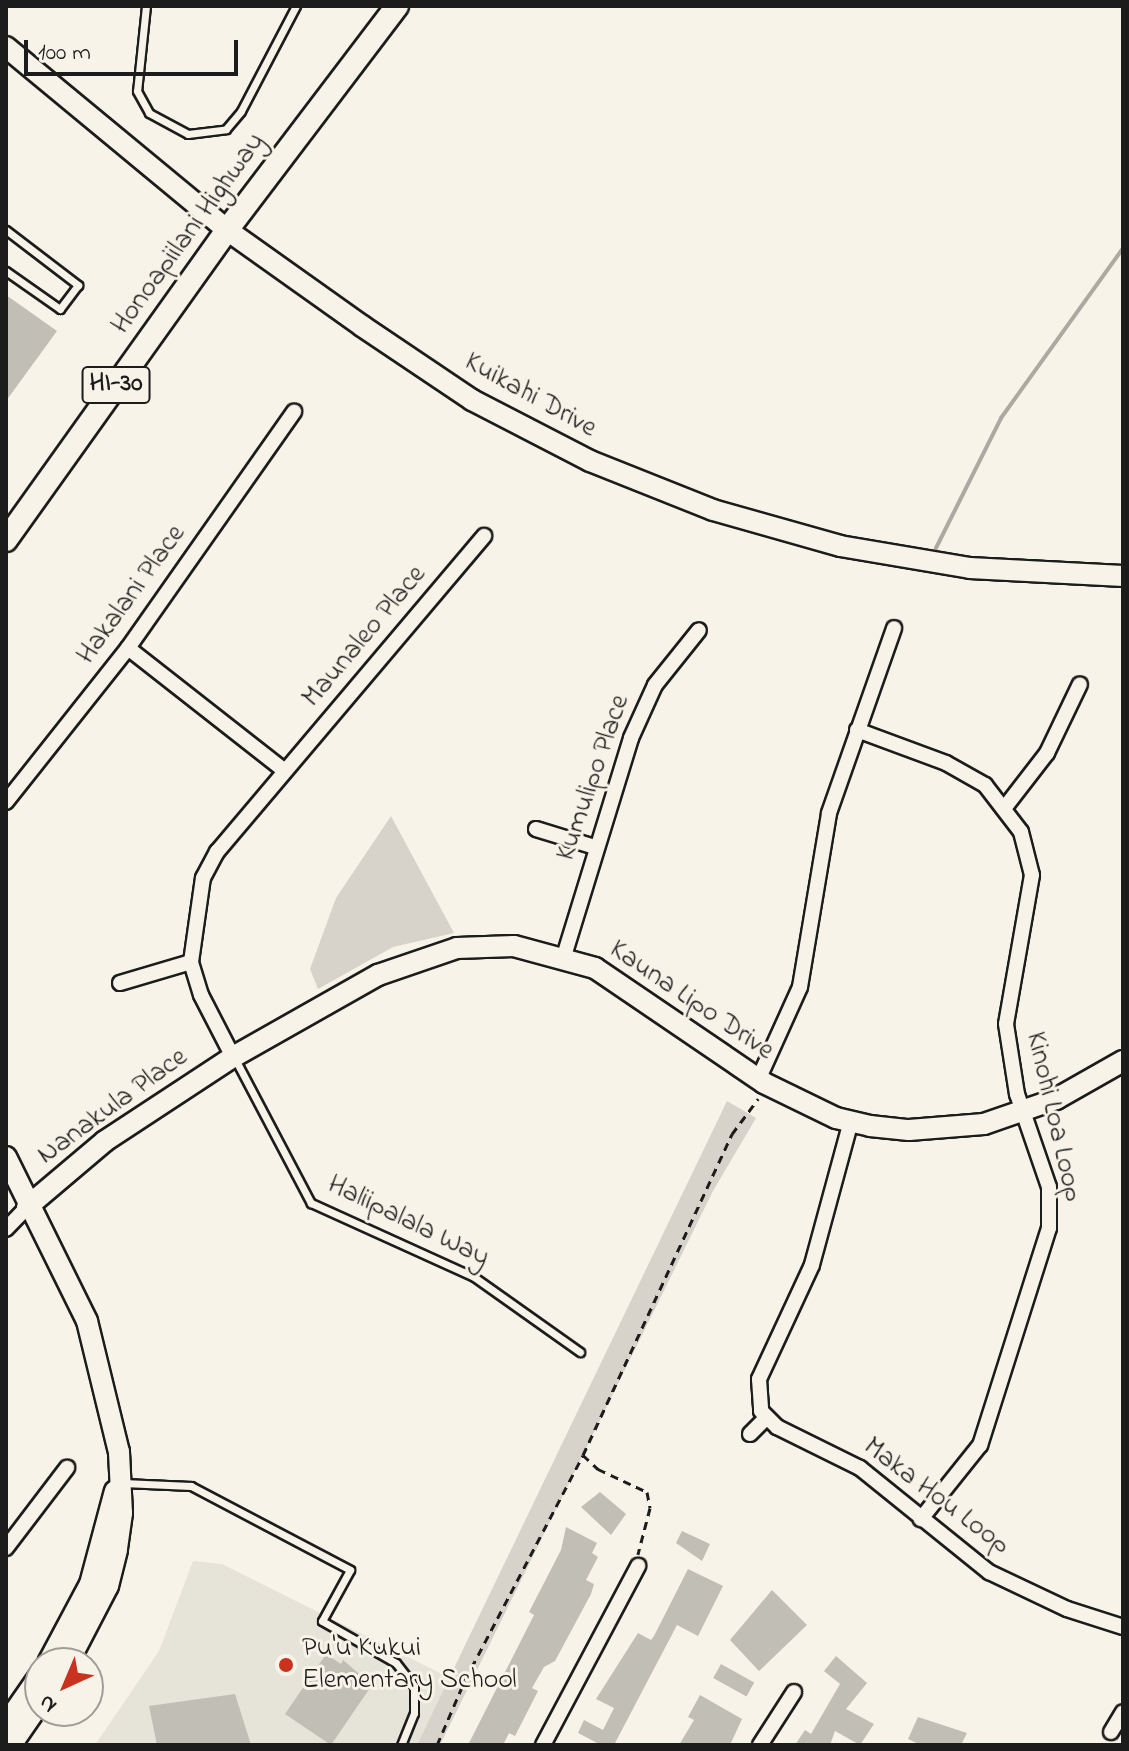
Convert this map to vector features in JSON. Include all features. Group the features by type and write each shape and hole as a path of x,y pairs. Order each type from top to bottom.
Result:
{"main road":[{"name":"Honoapiilani Highway","path":"6,540 227,230 397,6"}],"street":[{"name":"Kuikahi Drive","path":"6,47 227,230 472,400 590,461 713,510 840,546 970,568 1123,576"},
{"name":"Hakalani Place","path":"6,802 128,648 294,412"},
{"name":"Maunaleo Place","path":"191,962 203,878 217,852 484,536"},
{"path":"762,1083 800,987 829,813 894,628"},
{"name":"Kumulipo Place","path":"564,956 595,847 647,702 670,662 699,630"},
{"path":"128,648 285,771"},
{"path":"1006,806 1047,753 1080,684"},
{"name":"Kinohi Loa Loop","path":"857,730 960,769 1006,806 1021,832 1032,875 1006,1024 1023,1112 1049,1187 1047,1241 980,1445 921,1519"},
{"path":"536,829 595,847"},
{"name":"Kauna Lipo Drive","path":"233,1057 378,975 430,954 500,946 564,956 620,981 762,1083 851,1121 947,1129 1023,1112 1123,1061"},
{"path":"120,983 191,962 201,995 233,1057"},
{"name":"Nanakula Place","path":"27,1207 105,1141 233,1057"},
{"path":"750,1434 766,1418 758,1402 759,1379 812,1265 851,1121"},
{"path":"6,1157 20,1176 27,1207 87,1321 119,1452 118,1483 122,1513 108,1586 76,1647"},
{"path":"6,1197 27,1207"},
{"path":"6,1229 27,1207"},
{"name":"Maka Hou Loop","path":"766,1418 860,1468 989,1572 1027,1593 1123,1627"},
{"path":"6,1548 67,1468"},
{"path":"57,1647 90,1584 118,1483"},
{"path":"543,1745 638,1566"},
{"path":"760,1745 794,1692"},
{"path":"6,1724 24,1698"},
{"path":"1111,1732 1123,1712"},
{"path":"11,1745 24,1726"}],"lane":[{"path":"146,6 137,91 149,113 188,134 226,129 241,111 296,6"},
{"path":"6,230 78,285 60,309 6,271"},
{"name":"Haliipalala Way","path":"233,1057 311,1203 474,1277 580,1352"},
{"path":"118,1483 191,1486 350,1570 322,1621 396,1663 414,1686 414,1713 401,1745"}],"path":[{"path":"437,1745 465,1680 583,1455 732,1134 762,1083"},
{"path":"583,1455 598,1469 647,1492 650,1508 638,1566"}],"shaded area":[{"path":"391,816 454,933 393,947 318,989 310,969 336,898"},
{"path":"727,1101 756,1118 713,1191 440,1745 417,1745"},
{"name":"Pu'u Kukui Elementary School","path":"193,1561 222,1564 450,1678 417,1745 95,1745 159,1651"}],"building":[{"path":"6,295 57,331 6,401"},
{"path":"600,1492 626,1514 611,1535 581,1507"},
{"path":"566,1527 597,1543 592,1553 598,1557 586,1580 594,1584 591,1594 555,1661 544,1667 532,1688 538,1691 515,1736 509,1733 503,1745 468,1745 534,1615 529,1612 561,1550"},
{"path":"682,1531 710,1544 702,1561 676,1543"},
{"path":"688,1569 723,1586 698,1636 677,1625 614,1745 601,1745 578,1733 584,1720 603,1730 614,1708 596,1699 638,1633 651,1640 654,1636"},
{"path":"772,1590 807,1625 759,1671 730,1640"},
{"path":"326,1654 341,1664 343,1660 372,1685 331,1745 285,1714"},
{"path":"836,1656 867,1683 846,1709 874,1724 860,1745 835,1731 830,1745 795,1745 805,1730 811,1734 840,1684 824,1671"},
{"path":"721,1664 754,1682 746,1696 713,1678"},
{"path":"235,1694 251,1745 157,1745 149,1706"},
{"path":"700,1695 742,1719 730,1745 679,1745 694,1720 688,1717"},
{"path":"918,1717 967,1733 961,1745 921,1745 908,1739"}],"waterway":[{"path":"936,548 1001,418 1123,248"}],"place":[{"name":"Pu'u Kukui Elementary School","path":"286,1665"}]}
